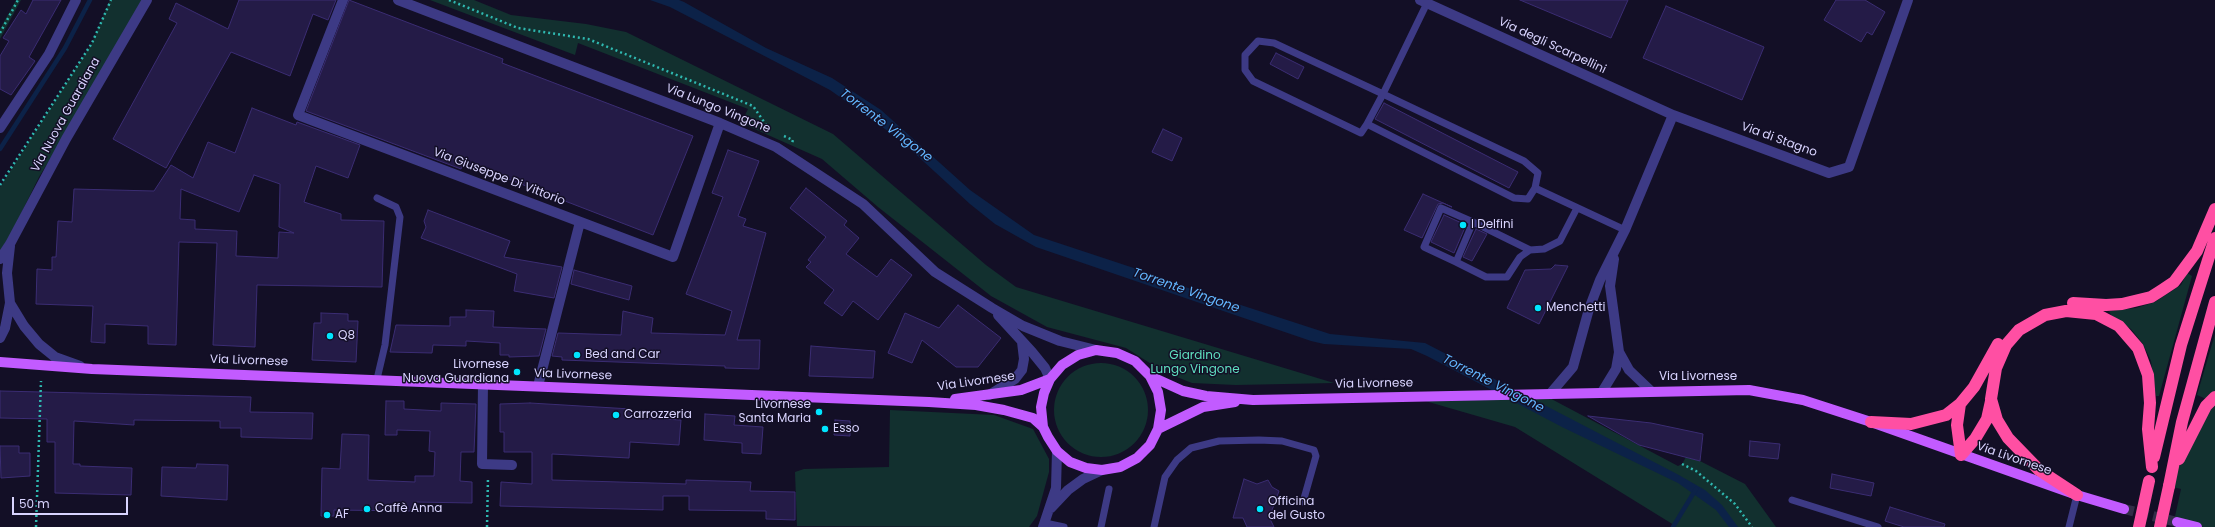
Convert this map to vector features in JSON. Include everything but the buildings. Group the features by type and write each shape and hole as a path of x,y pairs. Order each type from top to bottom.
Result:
{"highway":[{"path":"1871,422 1911,424 1946,415 1960,404 1974,387 2006,332 2028,313 2055,304 2106,305 2136,301 2151,297 2174,282 2197,251 2215,209"},
{"path":"2139,527 2181,345 2215,238"},
{"path":"2160,527 2194,376 2215,302"},
{"path":"1961,455 1975,439 1987,419 1992,382 2000,358 2010,340 2024,326 2045,315 2058,311 2086,312 2106,319 2129,336 2138,348 2146,366 2150,390 2148,429 2152,467"},
{"path":"2170,480 2206,406 2215,397"},
{"path":"1991,398 1997,420 2008,438 2039,470 2077,495"},
{"path":"1960,404 1957,425 1961,455"}],"main road":[{"name":"Via Livornese","path":"0,362 92,369 377,379 976,405 1004,410 1033,418 1043,427 1057,451 1070,462 1081,466 1102,470 1120,467 1137,458 1150,445 1158,429 1160,404 1158,392 1150,376 1135,361 1129,358 1117,353 1096,350 1078,355 1067,361 1050,379 1044,393 1041,407 1043,427"},
{"name":"Via Livornese","path":"1150,376 1183,390 1206,396 1254,400 1749,390 1803,400 1871,422 2077,495 2124,509"},
{"name":"Via Livornese","path":"929,402 1021,390 1050,379"},
{"name":"Via Livornese","path":"1158,429 1178,417 1203,407 1254,400"},
{"path":"2177,522 2197,527"}],"street":[{"path":"0,128 49,54 76,0"},
{"name":"Via Nuova Guardiana","path":"0,259 10,244 66,139 147,0"},
{"name":"Via Giuseppe Di Vittorio","path":"343,0 298,115 673,257 720,123"},
{"name":"Via Lungo Vingone","path":"398,0 720,123 776,147 862,204 935,272 1023,326 1060,341 1096,350"},
{"name":"Via di Stagno","path":"1673,115 1829,173 1850,167 1908,0"},
{"name":"Via degli Scarpellini","path":"1423,2 1673,115"},
{"path":"1550,394 1573,367 1588,309 1600,280 1625,230 1673,115"},
{"path":"538,386 580,222"},
{"name":"Via Nuova Guardiana","path":"0,338 5,328 10,303 7,273 10,244"},
{"path":"1602,392 1616,369 1619,352 1610,286 1615,252"},
{"name":"Via Nuova Guardiana","path":"10,303 24,326 39,344 55,357 92,369"},
{"name":"Via Lungo Vingone","path":"992,308 1044,368 1050,379"},
{"path":"988,395 1015,379 1022,370 1024,359 1022,342"},
{"path":"1619,352 1629,370 1651,391"},
{"path":"483,384 482,464 512,465"},
{"path":"1044,525 1056,488 1057,451"},
{"path":"1050,509 1068,490 1083,479 1102,470"}],"lane":[{"path":"1367,124 1514,198 1528,200 1535,188 1538,173 1524,161 1383,94 1274,43 1258,41 1245,55 1245,70 1254,81 1361,133 1383,94 1423,2"},
{"path":"1535,188 1625,230"},
{"path":"376,198 396,207 400,217 385,345 377,379"},
{"path":"1530,250 1520,257 1507,277 1486,277 1424,247 1441,208 1530,250 1544,249 1560,240 1577,208"},
{"path":"1456,262 1473,222"},
{"path":"1154,527 1165,478 1177,460 1191,448 1219,441 1282,441 1314,450 1316,456 1303,502"},
{"path":"1101,527 1109,489"},
{"path":"2069,527 2077,495"},
{"path":"1792,500 1878,527"},
{"path":"1044,525 1064,527"}],"path":[{"path":"0,34 18,0"},
{"path":"0,186 92,43 111,0"},
{"path":"449,0 518,28 588,39 638,59 753,106 767,128 773,131"},
{"path":"780,134 793,140 786,154"},
{"path":"36,527 41,382"},
{"path":"487,527 488,464"},
{"path":"1682,464 1696,471 1735,504 1752,527"}],"green space":[{"path":"16,0 21,0 0,39 0,29"},
{"path":"110,0 143,0 112,59 39,177 0,256 0,187 92,43"},
{"name":"Giardino Lungo Vingone","path":"430,0 474,0 511,15 586,24 626,32 833,134 986,265 1016,287 1334,383 1236,385 1192,383 1164,372 1126,348 1047,327 991,296 878,207 822,159 741,123 748,109 578,43 575,55"},
{"path":"2187,273 2192,276 2159,396 2156,396 2151,361 2143,344 2131,329 2111,315 2109,311 2136,308 2155,302 2181,285"},
{"path":"2215,334 2215,527 2197,527 2174,521 2181,489 2169,486 2211,401 2197,395"},
{"path":"1101,363 1119,367 1134,377 1144,392 1148,410 1144,428 1134,443 1119,453 1101,457 1083,453 1068,443 1058,428 1054,410 1058,392 1068,377 1083,367"},
{"path":"1542,394 1678,466 1682,464 1686,457 1700,461 1745,484 1776,527 1673,527 1674,525 1515,427 1408,396"},
{"path":"890,410 994,415 1033,429 1049,459 1049,472 1037,516 1029,527 797,526 795,472 804,469 889,467"}],"water":[{"name":"Torrente Vingone","path":"650,0 679,0 684,2 766,48 832,78 881,110 970,190 1034,235 1161,277 1170,282 1330,334 1425,343 1705,490 1722,505 1738,527 1729,527 1716,510 1678,483 1562,427 1411,349 1324,344 1311,341 1036,247 995,224 970,204 899,139 830,90 670,7"}],"waterway":[{"path":"0,149 65,48 90,0"},
{"path":"1673,527 1696,489"}],"tunnel":[{"path":"2124,509 2177,522"}],"place":[{"name":"I Delfini","path":"1463,225"},
{"name":"Menchetti","path":"1538,308"},
{"name":"Q8","path":"330,336"},
{"name":"Bed and Car","path":"577,355"},
{"name":"Livornese Nuova Guardiana","path":"517,372"},
{"name":"Livornese Santa Maria","path":"819,412"},
{"name":"Carrozzeria","path":"616,415"},
{"name":"Esso","path":"825,429"},
{"name":"Caffè Anna","path":"367,509"},
{"name":"Officina del Gusto","path":"1260,509"},
{"name":"AF","path":"327,515"}]}
